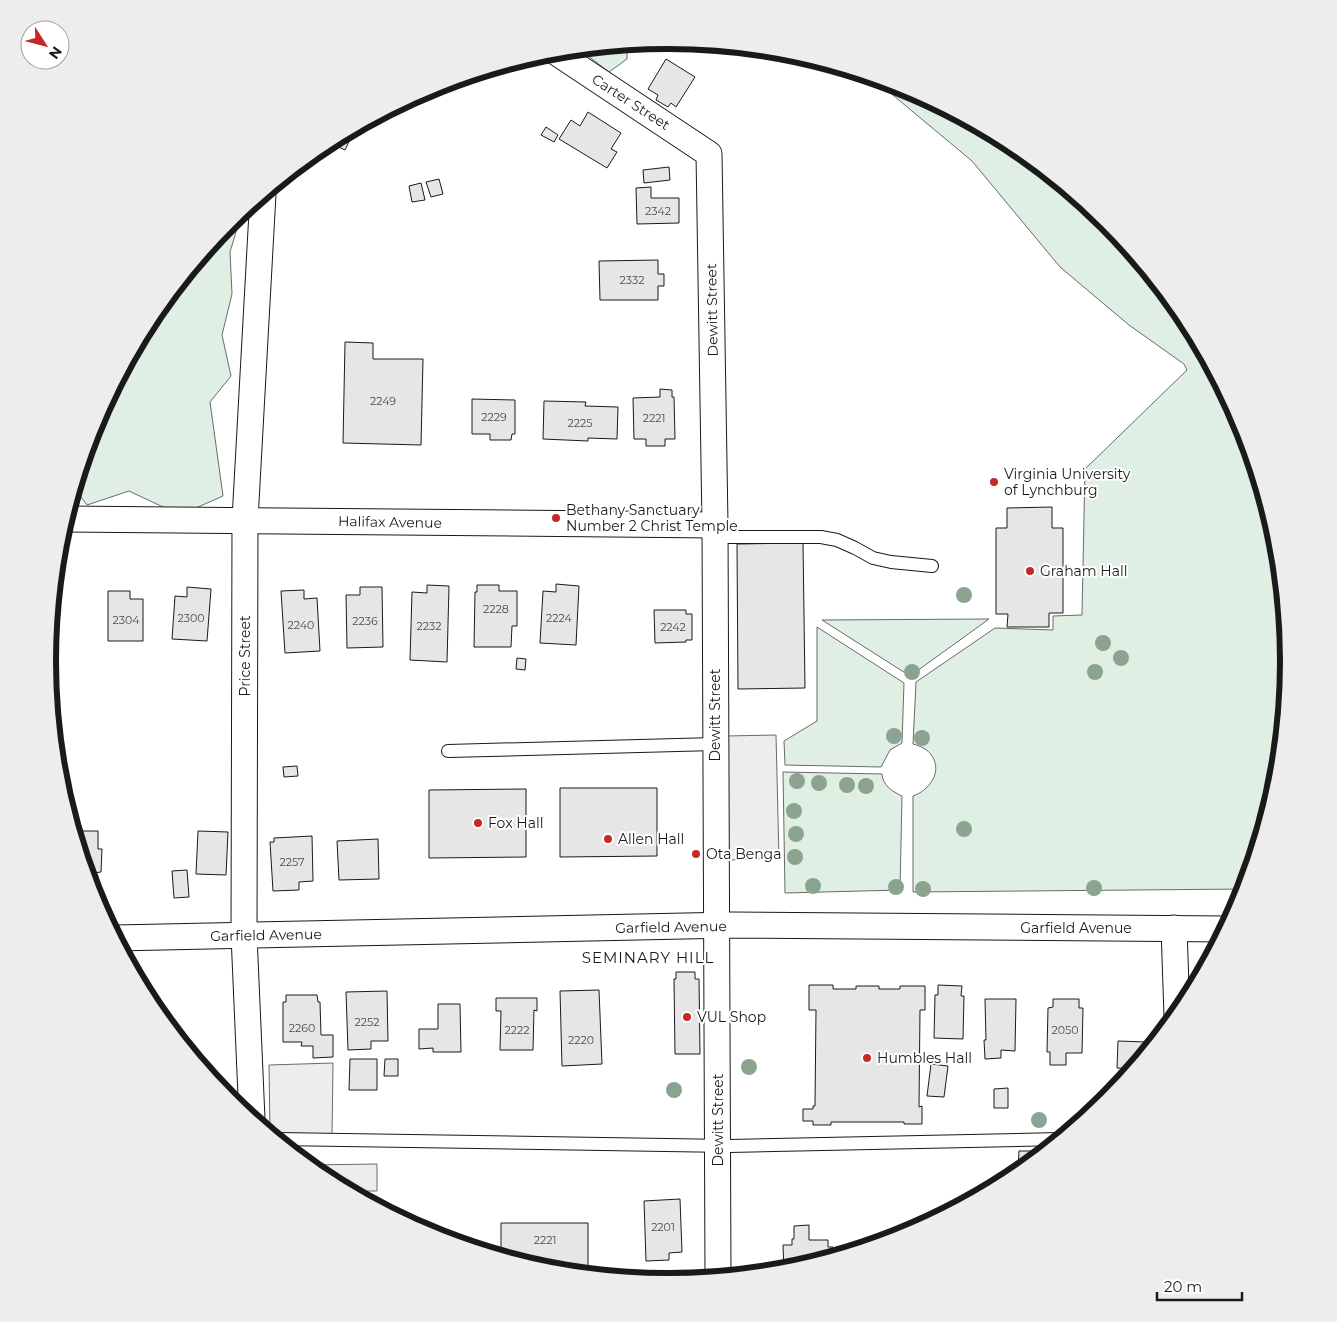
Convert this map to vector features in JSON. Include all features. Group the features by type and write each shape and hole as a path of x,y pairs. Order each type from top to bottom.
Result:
{"street":[{"name":"Carter Street","path":"565,58 709,154"},
{"name":"Dewitt Street","path":"709,154 715,531 718,1271"},
{"name":"Price Street","path":"252,1108 244,935 245,520 262,203"},
{"name":"Halifax Avenue","path":"73,520 245,520 715,531"},
{"name":"Garfield Avenue","path":"122,938 718,926 1219,929"},
{"path":"1174,928 1177,1003"}],"lane":[{"path":"715,531 821,537 837,540 873,558 932,566"},
{"path":"448,751 715,744"},
{"path":"287,1139 718,1146 1050,1139"}],"green space":[{"path":"627,50 627,59 609,72 586,54"},
{"path":"885,88 939,112 1009,152 1041,175 1101,228 1129,257 1178,321 1218,390 1248,464 1260,503 1276,581 1281,661 1276,741 1269,780 1260,819 1236,889 913,892 913,796 929,786 936,769 935,762 928,751 913,744 916,682 995,628 1053,630 1053,616 1082,615 1085,469 1187,370 1184,364 1129,325 1060,267 972,161"},
{"path":"238,226 230,252 232,294 222,335 231,376 210,402 223,496 180,515 129,491 87,505 79,495 89,464 119,390 159,321 208,257"},
{"path":"989,619 910,676 822,620"},
{"path":"817,627 904,683 902,743 890,750 881,767 785,765 784,741 817,721"},
{"path":"783,772 882,774 888,787 902,796 900,890 785,893"}],"shaded area":[{"path":"776,735 779,858 729,860 726,736"},
{"path":"333,1063 332,1138 280,1134 270,1125 269,1065"},
{"path":"377,1164 377,1191 362,1191 321,1165"}],"building":[{"path":"666,59 695,77 676,107 671,103 668,107 656,100 658,95 648,89"},
{"path":"588,112 621,133 611,149 617,152 607,168 559,139 571,120 580,126"},
{"path":"546,127 558,135 554,142 541,135"},
{"path":"351,138 345,150 337,146"},
{"path":"669,167 670,180 644,183 643,170"},
{"path":"439,179 443,194 431,197 426,182"},
{"path":"421,183 425,200 412,202 409,186"},
{"path":"651,187 651,198 679,198 679,223 637,224 636,188"},
{"path":"658,260 658,274 664,274 664,286 658,286 658,300 600,300 599,261"},
{"path":"345,342 373,343 373,359 423,359 421,445 343,443"},
{"path":"660,389 672,390 672,397 674,397 675,439 665,439 665,446 646,446 646,439 634,439 633,398 660,397"},
{"path":"472,399 515,400 515,434 512,434 511,440 490,440 490,434 472,434"},
{"path":"544,401 586,402 585,406 618,407 617,439 588,438 588,441 543,439"},
{"name":"Graham Hall","path":"1052,507 1052,528 1063,528 1063,613 1049,613 1049,627 1007,627 1008,614 996,614 996,528 1007,528 1007,508"},
{"path":"803,543 805,688 738,689 737,544"},
{"path":"556,584 579,586 576,645 540,643 543,591 556,592"},
{"path":"427,585 449,586 447,662 410,660 412,592 427,593"},
{"path":"477,585 499,585 499,591 517,591 517,626 512,626 511,647 474,647 475,592 477,592"},
{"path":"187,587 211,589 207,641 172,639 175,596 187,597"},
{"path":"360,587 382,587 383,647 347,648 346,595 360,595"},
{"path":"304,590 304,599 317,598 320,651 285,653 281,591"},
{"path":"108,591 130,591 130,599 143,599 143,641 108,641"},
{"path":"654,610 686,610 686,614 692,614 692,640 686,640 686,642 655,643"},
{"path":"517,658 526,659 525,670 516,669"},
{"path":"297,766 298,776 284,777 283,767"},
{"name":"Allen Hall","path":"560,788 657,788 657,856 560,857"},
{"name":"Fox Hall","path":"526,789 526,857 429,858 429,790"},
{"path":"81,831 98,831 98,849 102,849 101,872 95,873"},
{"path":"198,831 228,832 226,875 196,874"},
{"path":"312,836 313,881 299,882 299,890 273,891 270,842 274,842 274,838"},
{"path":"378,839 379,879 339,880 337,841"},
{"path":"187,870 189,897 174,898 172,871"},
{"name":"VUL Shop","path":"676,972 695,972 695,979 699,979 700,1054 675,1054 674,979 676,979"},
{"name":"Humbles Hall","path":"809,985 833,985 833,989 856,989 856,986 879,986 879,989 900,989 900,986 925,986 925,1010 920,1010 919,1107 922,1106 922,1124 904,1124 904,1122 831,1122 831,1125 813,1125 813,1121 803,1121 803,1109 813,1109 813,1106 815,1106 816,1010 809,1010"},
{"path":"938,985 962,986 961,996 964,996 963,1039 934,1038 935,995 938,995"},
{"path":"599,990 602,1064 562,1066 560,991"},
{"path":"387,991 388,1041 371,1041 371,1049 348,1050 346,992"},
{"path":"286,995 317,995 318,1002 320,1002 321,1035 333,1035 333,1057 313,1058 313,1046 301,1046 302,1042 283,1042 283,1002 286,1002"},
{"path":"496,998 537,998 537,1011 534,1010 533,1050 500,1050 501,1011 496,1011"},
{"path":"985,999 1016,999 1015,1051 1001,1050 1001,1058 985,1059"},
{"path":"1053,999 1079,999 1079,1008 1083,1008 1082,1053 1066,1053 1066,1065 1050,1065 1050,1052 1047,1052 1048,1008 1053,1007"},
{"path":"438,1004 460,1004 461,1052 433,1052 433,1048 419,1049 419,1029 438,1029"},
{"path":"1118,1041 1147,1042 1126,1069 1117,1068"},
{"path":"350,1059 377,1059 377,1090 349,1090"},
{"path":"385,1059 398,1059 398,1076 384,1076"},
{"path":"931,1064 948,1066 944,1097 927,1096"},
{"path":"1008,1088 1008,1108 994,1108 994,1089"},
{"path":"1019,1151 1035,1151 1018,1163"},
{"path":"680,1199 682,1252 669,1253 669,1260 646,1261 644,1201"},
{"path":"501,1223 588,1223 588,1268 501,1249"},
{"path":"809,1225 809,1240 828,1240 828,1247 833,1247 833,1250 784,1262 783,1245 792,1245 794,1226"}],"place":[{"name":"Virginia University of Lynchburg","path":"994,482"},
{"name":"Bethany Sanctuary Number 2 Christ Temple","path":"556,518"},
{"name":"Graham Hall","path":"1030,571"},
{"name":"Fox Hall","path":"478,823"},
{"name":"Allen Hall","path":"608,839"},
{"name":"Ota Benga","path":"696,854"},
{"name":"VUL Shop","path":"687,1017"},
{"name":"Humbles Hall","path":"867,1058"}],"district":[{"name":"SEMINARY HILL","path":"648,957"}]}
